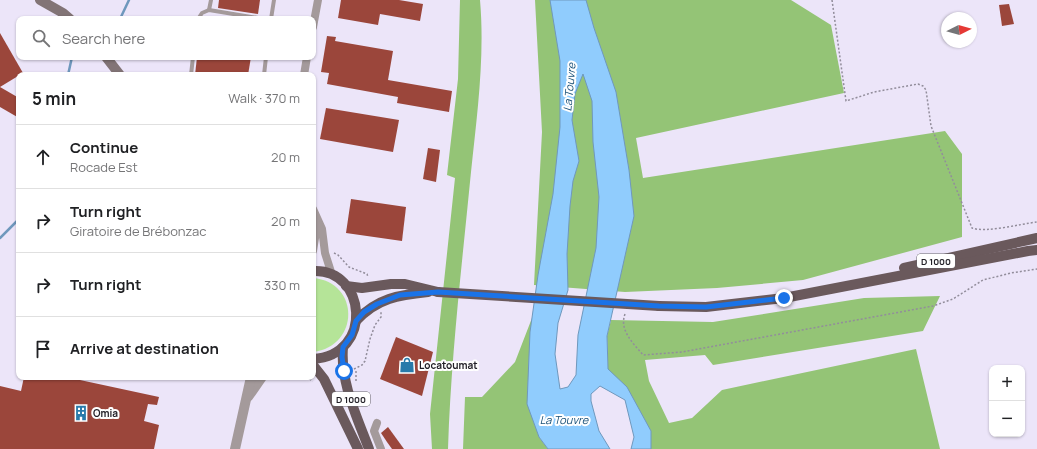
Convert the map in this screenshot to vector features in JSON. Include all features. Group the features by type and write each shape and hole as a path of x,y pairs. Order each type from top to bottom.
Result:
{"main road":[{"path":"40,0 67,16"},
{"path":"109,60 115,72"},
{"path":"109,60 118,72"},
{"name":"D 1000","path":"835,287 903,268 1037,238"},
{"name":"D 1000","path":"346,286 362,288 398,284 438,292 659,306 706,307 784,298 1028,250 1037,250"},
{"path":"316,271 332,275 346,286 355,302 356,321 352,335 343,347 334,354 325,358 316,359"},
{"name":"D 1000","path":"356,321 364,312 377,304 400,295 438,292"},
{"name":"D 1000","path":"343,347 342,357 348,391 369,449"},
{"name":"D 1000","path":"316,369 324,379 358,449"}],"street":[{"path":"315,16 318,0"},
{"path":"304,72 306,60"},
{"path":"316,216 322,229 325,253 332,275"},
{"path":"235,449 250,380"},
{"path":"246,402 260,380"},
{"path":"377,423 374,431 381,449"}],"lane":[{"path":"209,10 211,0"},
{"path":"271,16 274,0"},
{"path":"200,16 202,13 209,10 246,16"},
{"path":"191,72 193,60"},
{"path":"264,72 266,60"}],"path":[{"path":"832,0 846,101 874,92 918,84 923,86 926,90 931,126 972,228 977,230 989,229 1037,222"},
{"path":"627,310 622,322 624,330 643,355 682,352 933,306 953,299 983,280 1011,273 1037,269"},
{"path":"356,369 356,382"}],"green space":[{"path":"460,0 480,0 482,43 480,86 454,345 448,449 432,449 430,414 455,178 447,175 458,79"},
{"path":"535,0 791,0 831,25 844,93 636,138 643,178 945,131 962,154 962,237 803,280 717,288 625,292 534,285 542,132"},
{"path":"316,279 328,282 339,290 346,302 348,314 346,327 339,338 328,347 316,351"},
{"path":"940,296 923,331 713,365 705,355 645,360 649,381 669,423 692,418 722,390 916,349 940,449 651,449 651,431 608,369 607,336 611,320 713,322 864,298"},
{"path":"532,318 530,348 539,437 548,449 463,449 465,397 482,397 515,362"}],"water":[{"name":"La Touvre","path":"550,0 586,0 616,92 629,170 634,216 607,336 608,369 627,387 651,431 651,449 631,449 634,437 625,400 600,386 591,394 591,401 599,431 610,449 548,449 539,437 527,404 530,332 538,275 553,194 560,127 560,61","holes":["583,74 592,101 593,142 599,197 596,248 578,335 576,375 568,387 560,389 555,354 558,323 568,290 567,254 570,206 573,181 579,161 572,120 575,94"]}],"building":[{"path":"219,0 260,0 258,14 218,8"},
{"path":"341,0 399,0 423,4 420,21 380,14 378,25 338,18"},
{"path":"1009,4 1014,24 1002,26 999,5"},
{"path":"0,33 22,72 16,72 16,77 0,87"},
{"path":"327,36 336,37 335,41 393,51 388,80 452,91 449,112 397,103 398,97 327,84 329,73 321,72"},
{"path":"197,60 250,60 248,72 195,72"},
{"path":"0,87 16,96 16,116 0,107"},
{"path":"326,108 399,120 393,152 320,139"},
{"path":"428,148 440,150 436,182 423,179"},
{"path":"351,199 406,207 402,241 346,233"},
{"name":"Locatoumat","path":"396,337 433,352 422,396 380,379"},
{"name":"Omia","path":"23,380 80,380 159,397 157,405 148,404 144,421 159,425 154,449 0,449 0,386 21,391"},
{"path":"388,427 404,449 392,449 381,433"}],"waterway":[{"path":"121,16 129,0"},
{"path":"69,72 71,60"},
{"path":"0,238 16,222"}],"place":[{"name":"Locatoumat","path":"407,365"},
{"name":"Omia","path":"81,413"}],"route":[{"path":"344,371 342,357 343,347 352,335 356,321 364,312 377,304 400,295 438,292 659,306 706,307 784,298"}]}
